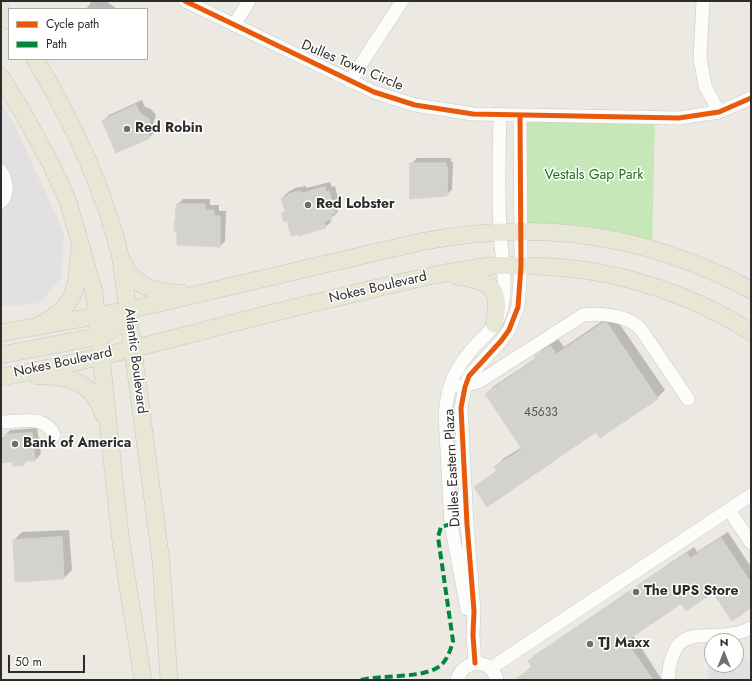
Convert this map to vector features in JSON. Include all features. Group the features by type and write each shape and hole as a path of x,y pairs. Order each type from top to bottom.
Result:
{"main road":[{"path":"1,10 8,19"},
{"name":"Atlantic Boulevard","path":"37,60 60,101 86,153 109,216 121,259 129,310 161,561 169,680"},
{"path":"1,77 52,166 68,201 92,285 100,336 108,428 121,542 143,680"},
{"path":"1,333 129,310 420,242 466,234 500,231 520,230 583,234 629,242 696,263 751,290"},
{"path":"28,329 51,319 60,312 74,294 80,240"},
{"path":"121,259 127,272 145,287 162,292 197,294"},
{"name":"Nokes Boulevard","path":"1,377 134,348 259,316 443,273 504,266 552,267 596,272 643,283 691,300 751,332"},
{"path":"443,273 476,279 489,284 494,289 498,304 494,324"},
{"path":"1,355 100,336 116,327 126,317 129,310"},
{"path":"1,377 56,376 76,380 89,391 100,404 108,428"}],"street":[{"name":"Dulles Town Circle","path":"185,1 382,95 415,105 446,111 520,115 679,118 719,112 751,98"},
{"path":"234,25 249,1"},
{"path":"350,81 402,1"},
{"path":"703,1 700,58 706,86 719,112"},
{"path":"500,114 500,231 504,266"},
{"path":"520,115 521,266"},
{"path":"1,171 6,186 4,198 1,202"},
{"name":"Dulles Eastern Plaza","path":"473,635 451,524 445,415 448,386 467,355 494,324 500,313 503,304 504,266"},
{"name":"Dulles Eastern Plaza","path":"475,663 473,635 474,611 461,408 465,387 469,376 501,341 514,319 520,294 521,266"},
{"path":"448,386 465,387 480,381 583,315 594,314 633,322 640,328 688,399"},
{"path":"1,422 40,421 51,428 54,435"},
{"path":"491,668 751,495"},
{"path":"729,510 751,542"},
{"path":"668,680 671,656 680,643 690,638 701,636 738,634 751,628"},
{"path":"457,680 461,671 467,665 475,663 484,664 491,668 497,680"}],"shaded area":[{"path":"1,102 15,126 64,233 61,278 39,303 1,307"},
{"path":"744,658 751,661 751,680 707,680 708,673 744,673"}],"green space":[{"name":"Vestals Gap Park","path":"520,115 655,118 652,248 520,230"}],"building":[{"name":"Red Robin","path":"136,105 139,112 149,119 150,125 148,132 150,138 116,153 102,121"},
{"path":"410,163 446,163 446,167 448,167 447,196 410,199"},
{"name":"Red Lobster","path":"325,187 326,192 329,191 335,213 331,214 332,219 324,221 326,228 298,236 298,234 291,236 287,221 284,222 281,213 285,212 281,198 288,196 288,194 300,191 301,193"},
{"path":"177,204 205,204 205,210 214,210 214,216 220,216 220,247 177,245 177,231 174,231"},
{"path":"603,323 607,323 658,399 600,438 596,432 487,507 474,487 497,471 494,467 522,449 485,394 536,359 534,356 550,346 556,354"},
{"path":"32,433 35,461 24,461 24,465 13,466 13,462 1,463 1,440 4,440 4,435"},
{"path":"62,537 64,579 15,582 13,540"},
{"path":"721,538 751,583 751,608 732,621 713,593 686,611 681,604 626,641 653,680 514,680 532,668 528,661 546,648 687,553 690,558"}],"marked path":[{"path":"361,680 427,672 439,667 447,657 453,641 438,537 441,527 451,524"}],"cycle path":[{"path":"185,1 374,92 415,105 473,114 679,118 719,112 751,98"},
{"path":"475,663 473,635 474,611 467,524 461,408 465,387 469,376 509,330 518,307 521,266 520,115"}],"place":[{"name":"Red Robin","path":"127,129"},
{"name":"Red Lobster","path":"308,205"},
{"name":"Bank of America","path":"15,444"},
{"name":"The UPS Store","path":"636,592"},
{"name":"TJ Maxx","path":"590,644"}]}
